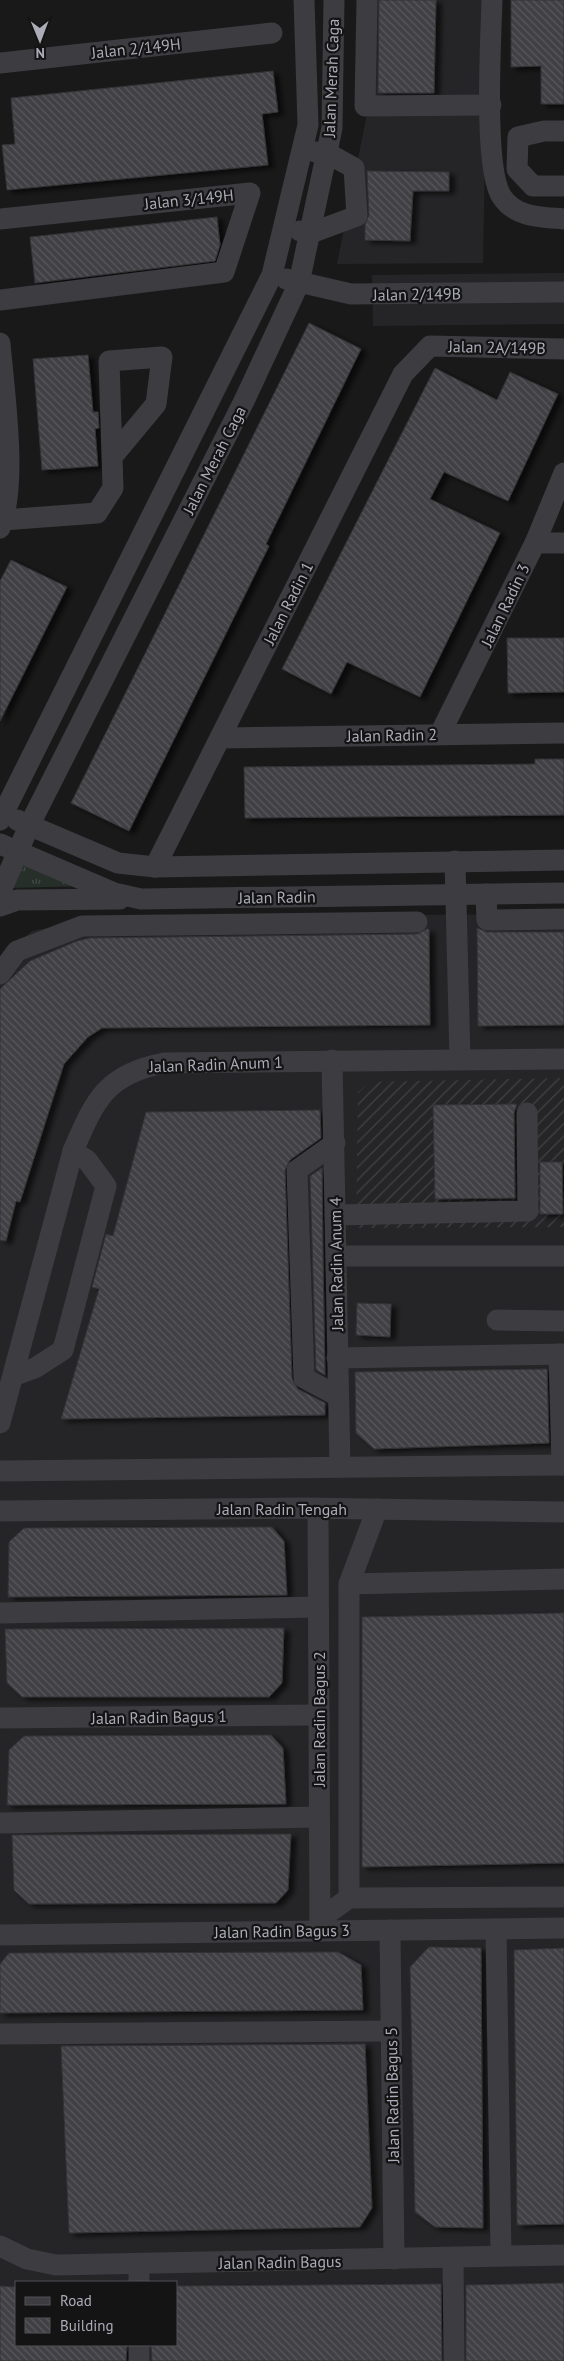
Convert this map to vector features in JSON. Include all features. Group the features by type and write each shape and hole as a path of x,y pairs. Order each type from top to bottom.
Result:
{"street":[{"name":"Jalan Merah Caga","path":"0,893 9,848 29,826 244,401 299,283 332,128 334,0"},
{"path":"367,0 365,106 490,105"},
{"path":"492,0 490,105 493,168 502,197 524,215 564,219"},
{"name":"Jalan Merah Caga","path":"2,817 272,275 308,125 302,4"},
{"name":"Jalan 2/149H","path":"0,63 272,33"},
{"path":"564,131 544,131 518,138 517,169 533,186 564,186"},
{"path":"284,228 311,233 357,216 354,168 327,153 301,151"},
{"name":"Jalan 3/149H","path":"0,219 250,193 224,272 0,300"},
{"name":"Jalan 2/149B","path":"272,275 351,294 564,292"},
{"path":"0,343 6,420 8,492 2,524 97,513 113,488 112,457"},
{"name":"Jalan 2A/149B","path":"430,346 564,349"},
{"name":"Jalan Radin 1","path":"155,867 403,374 430,346"},
{"name":"Jalan Radin 3","path":"440,734 535,543 564,473"},
{"path":"535,543 564,543"},
{"name":"Jalan Radin 2","path":"220,738 564,733"},
{"name":"Jalan Radin","path":"2,817 29,826 118,864 155,867 564,860"},
{"name":"Jalan Radin","path":"9,848 114,893 141,899 564,893"},
{"path":"455,861 460,1059"},
{"path":"486,894 487,920 564,919"},
{"path":"390,896 391,922"},
{"path":"0,906 17,900 141,899"},
{"path":"0,974 17,951 82,926 417,922"},
{"name":"Jalan Radin Anum 1","path":"0,1423 72,1151 89,1114 103,1094 119,1079 139,1068 164,1063 564,1059"},
{"name":"Jalan Radin Anum 4","path":"332,1060 340,1467"},
{"path":"336,1215 528,1211 527,1113"},
{"path":"335,1144 297,1170 304,1378 338,1396"},
{"path":"12,1376 35,1368 64,1350 106,1186 88,1160 72,1151"},
{"path":"336,1256 564,1256"},
{"path":"497,1320 564,1321"},
{"path":"0,1470 563,1465 562,1354 337,1358"},
{"name":"Jalan Radin Tengah","path":"0,1511 318,1508 564,1512"},
{"name":"Jalan Radin Bagus 2","path":"318,1508 320,1925"},
{"path":"349,1898 349,1584 377,1509"},
{"path":"349,1584 564,1578"},
{"path":"0,1613 318,1607"},
{"name":"Jalan Radin Bagus 1","path":"0,1718 319,1715"},
{"path":"0,1823 319,1817"},
{"path":"320,1925 349,1898 564,1898"},
{"name":"Jalan Radin Bagus 3","path":"0,1935 320,1925 390,1930 564,1928"},
{"path":"496,1929 501,2256"},
{"name":"Jalan Radin Bagus 5","path":"390,1930 394,2259"},
{"path":"0,2034 391,2031"},
{"name":"Jalan Radin Bagus","path":"0,2246 27,2259 56,2265 139,2273 394,2259 564,2255"},
{"path":"453,2257 454,2361"},
{"path":"139,2346 139,2361"}],"shaded area":[{"path":"371,0 488,0 483,263 337,264 370,99"},
{"path":"564,273 564,324 373,326 372,275"},
{"path":"564,914 564,2361 0,2361 0,959 32,931 102,917"},
{"path":"564,1078 564,1227 356,1228 358,1092 370,1082"}],"green space":[{"path":"21,857 86,886 9,888"}],"building":[{"path":"379,0 436,0 434,93 378,93"},
{"path":"511,0 564,0 564,104 541,104 541,66 511,67"},
{"path":"273,71 278,112 262,114 268,165 7,190 2,145 15,144 11,98"},
{"path":"367,171 449,172 449,191 413,191 410,241 365,240 365,225 369,215"},
{"path":"217,217 220,245 215,261 35,283 30,237"},
{"path":"309,323 361,349 266,544 269,546 129,831 71,803"},
{"path":"88,355 93,412 98,412 99,428 95,429 98,466 42,470 33,359"},
{"path":"435,368 497,400 510,372 558,394 508,501 444,472 430,499 500,533 420,697 347,662 331,694 282,669"},
{"path":"11,560 67,587 0,721 0,581"},
{"path":"507,638 564,638 564,692 508,693"},
{"path":"535,759 564,759 564,815 245,818 244,767 535,764"},
{"path":"477,928 487,932 564,932 564,1025 478,1026"},
{"path":"429,929 430,1025 102,1028 88,1037 64,1064 20,1202 16,1201 6,1241 0,1240 0,989 30,961 77,941 90,938 417,934"},
{"path":"517,1104 514,1113 515,1198 435,1199 433,1105"},
{"path":"320,1110 321,1138 290,1160 285,1170 292,1379 298,1389 325,1403 325,1415 61,1419 99,1289 92,1287 106,1234 113,1236 146,1112"},
{"path":"540,1162 562,1162 563,1214 540,1214"},
{"path":"322,1168 325,1375 316,1370 310,1176"},
{"path":"357,1303 391,1304 390,1337 356,1335"},
{"path":"547,1369 549,1443 374,1449 356,1433 355,1372"},
{"path":"272,1527 284,1541 287,1595 8,1597 9,1542 24,1528"},
{"path":"564,1613 564,1863 362,1867 362,1617"},
{"path":"284,1628 282,1683 269,1697 22,1697 7,1683 5,1629"},
{"path":"271,1735 283,1748 286,1804 7,1805 9,1750 24,1736"},
{"path":"291,1834 288,1890 276,1903 29,1904 14,1890 12,1835"},
{"path":"429,1947 481,1948 483,2228 435,2227 415,2212 410,1967"},
{"path":"564,1948 564,2224 517,2225 514,1950"},
{"path":"338,1952 361,1965 363,2010 0,2013 0,1964 9,1953"},
{"path":"365,2044 372,2208 360,2227 69,2233 61,2046"},
{"path":"564,2283 564,2361 466,2361 466,2285"},
{"path":"441,2284 442,2361 152,2361 151,2346 178,2346 178,2286"},
{"path":"0,2286 15,2287 15,2346 127,2346 126,2361 0,2361"}]}
